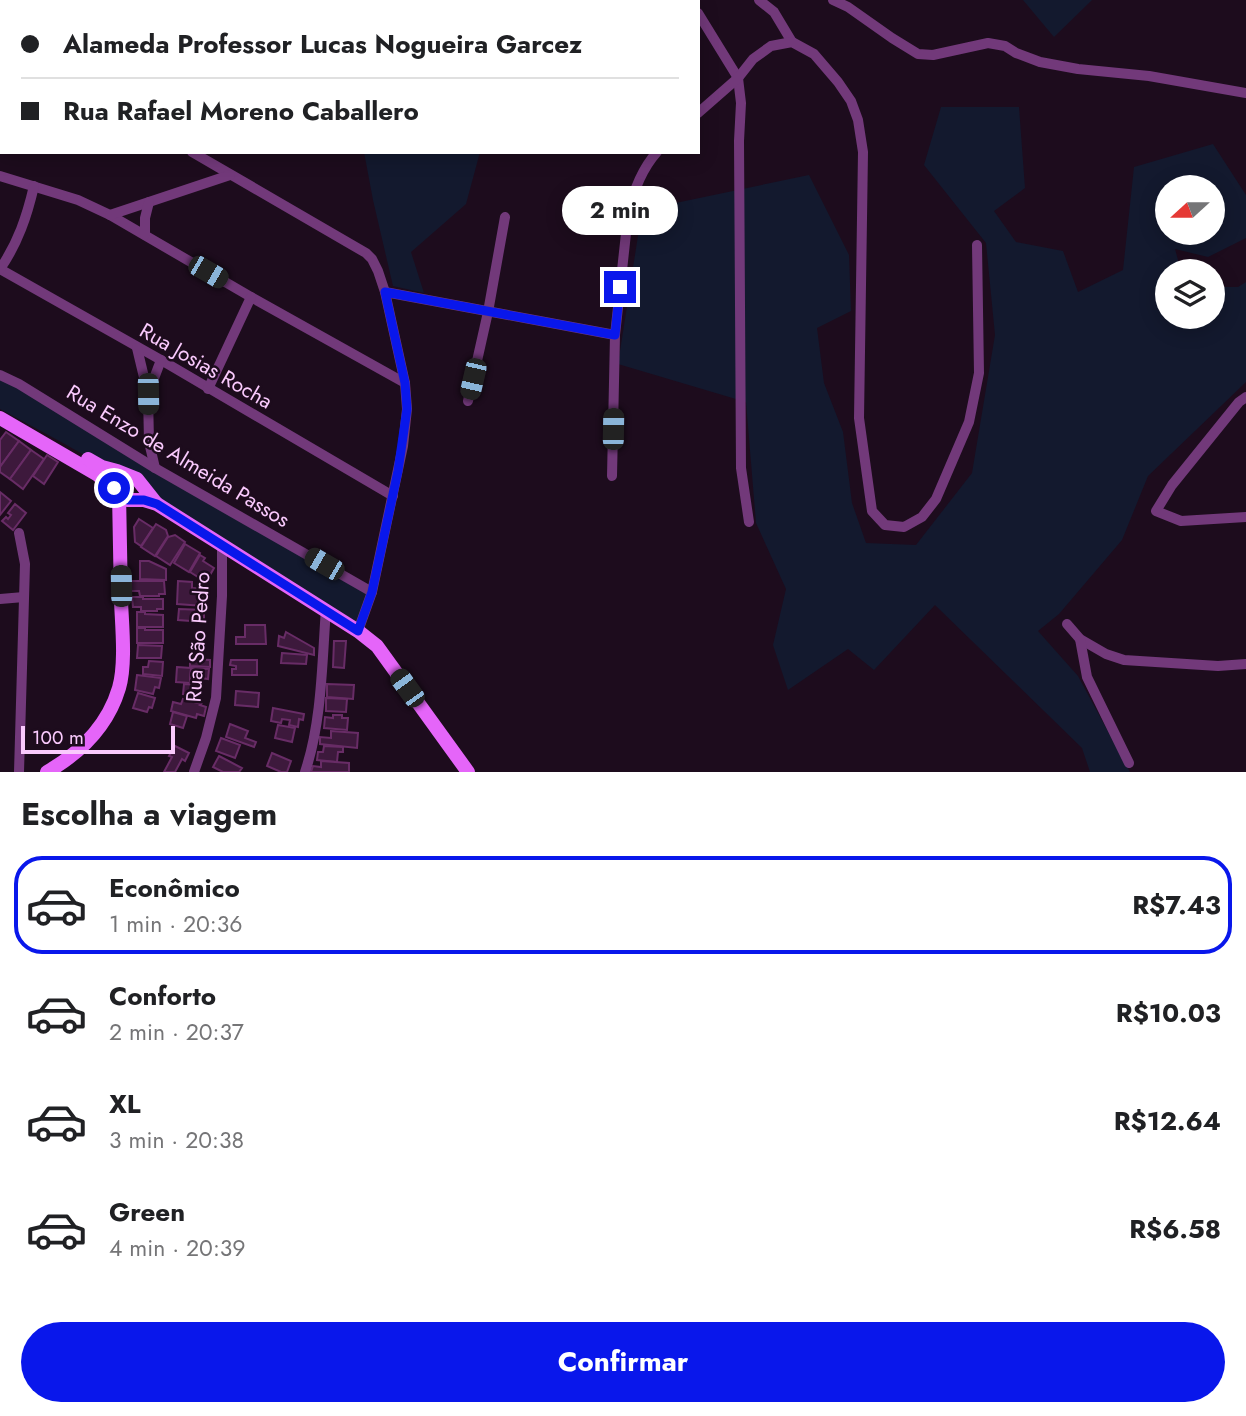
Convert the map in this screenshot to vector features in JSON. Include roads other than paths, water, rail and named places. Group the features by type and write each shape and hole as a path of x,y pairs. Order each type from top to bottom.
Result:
{"main road":[{"path":"0,409 102,467 117,471 135,481 157,504 358,631 377,646 468,772"},
{"path":"0,418 88,469 128,500 144,500 157,504"},
{"path":"47,772 85,745 107,716 120,686 122,654 119,493 121,482 135,481"},
{"path":"119,520 128,506 142,493 135,481"}],"street":[{"path":"759,0 774,12 792,42 814,54 838,82 852,102 858,120 863,152 859,418 872,511 885,525 904,527 922,517 936,499 969,422 979,373 977,245"},
{"path":"833,0 848,7 918,54 933,55 988,43 1040,62 1078,69 1149,76 1246,93"},
{"path":"700,16 738,78 741,103 741,468 749,522"},
{"path":"700,111 738,78 753,59 771,46 792,42"},
{"path":"195,154 366,253 378,271 405,383 407,409 403,446 372,592 358,631"},
{"path":"612,476 615,335 628,215 640,177 655,154"},
{"path":"110,215 230,175"},
{"path":"0,176 78,200 110,215 405,383"},
{"path":"0,269 24,223 34,186"},
{"path":"145,235 149,202"},
{"path":"468,401 505,217"},
{"name":"Rua Josias Rocha","path":"0,269 393,496"},
{"path":"385,292 615,335"},
{"path":"208,389 250,297"},
{"path":"137,348 148,394 149,442 155,468"},
{"path":"148,394 160,360"},
{"name":"Rua Enzo de Almeida Passos","path":"0,375 155,468 372,592"},
{"path":"1246,397 1239,402 1172,485 1156,511 1181,521 1246,517"},
{"path":"131,453 141,451 149,442"},
{"path":"19,533 25,564 19,772"},
{"name":"Rua São Pedro","path":"194,772 216,698 222,545"},
{"path":"0,599 24,597"},
{"path":"304,772 317,718 326,609"},
{"path":"1067,624 1080,639 1106,654 1124,660 1217,666 1246,664"},
{"path":"1080,639 1087,677 1129,763"}]}
